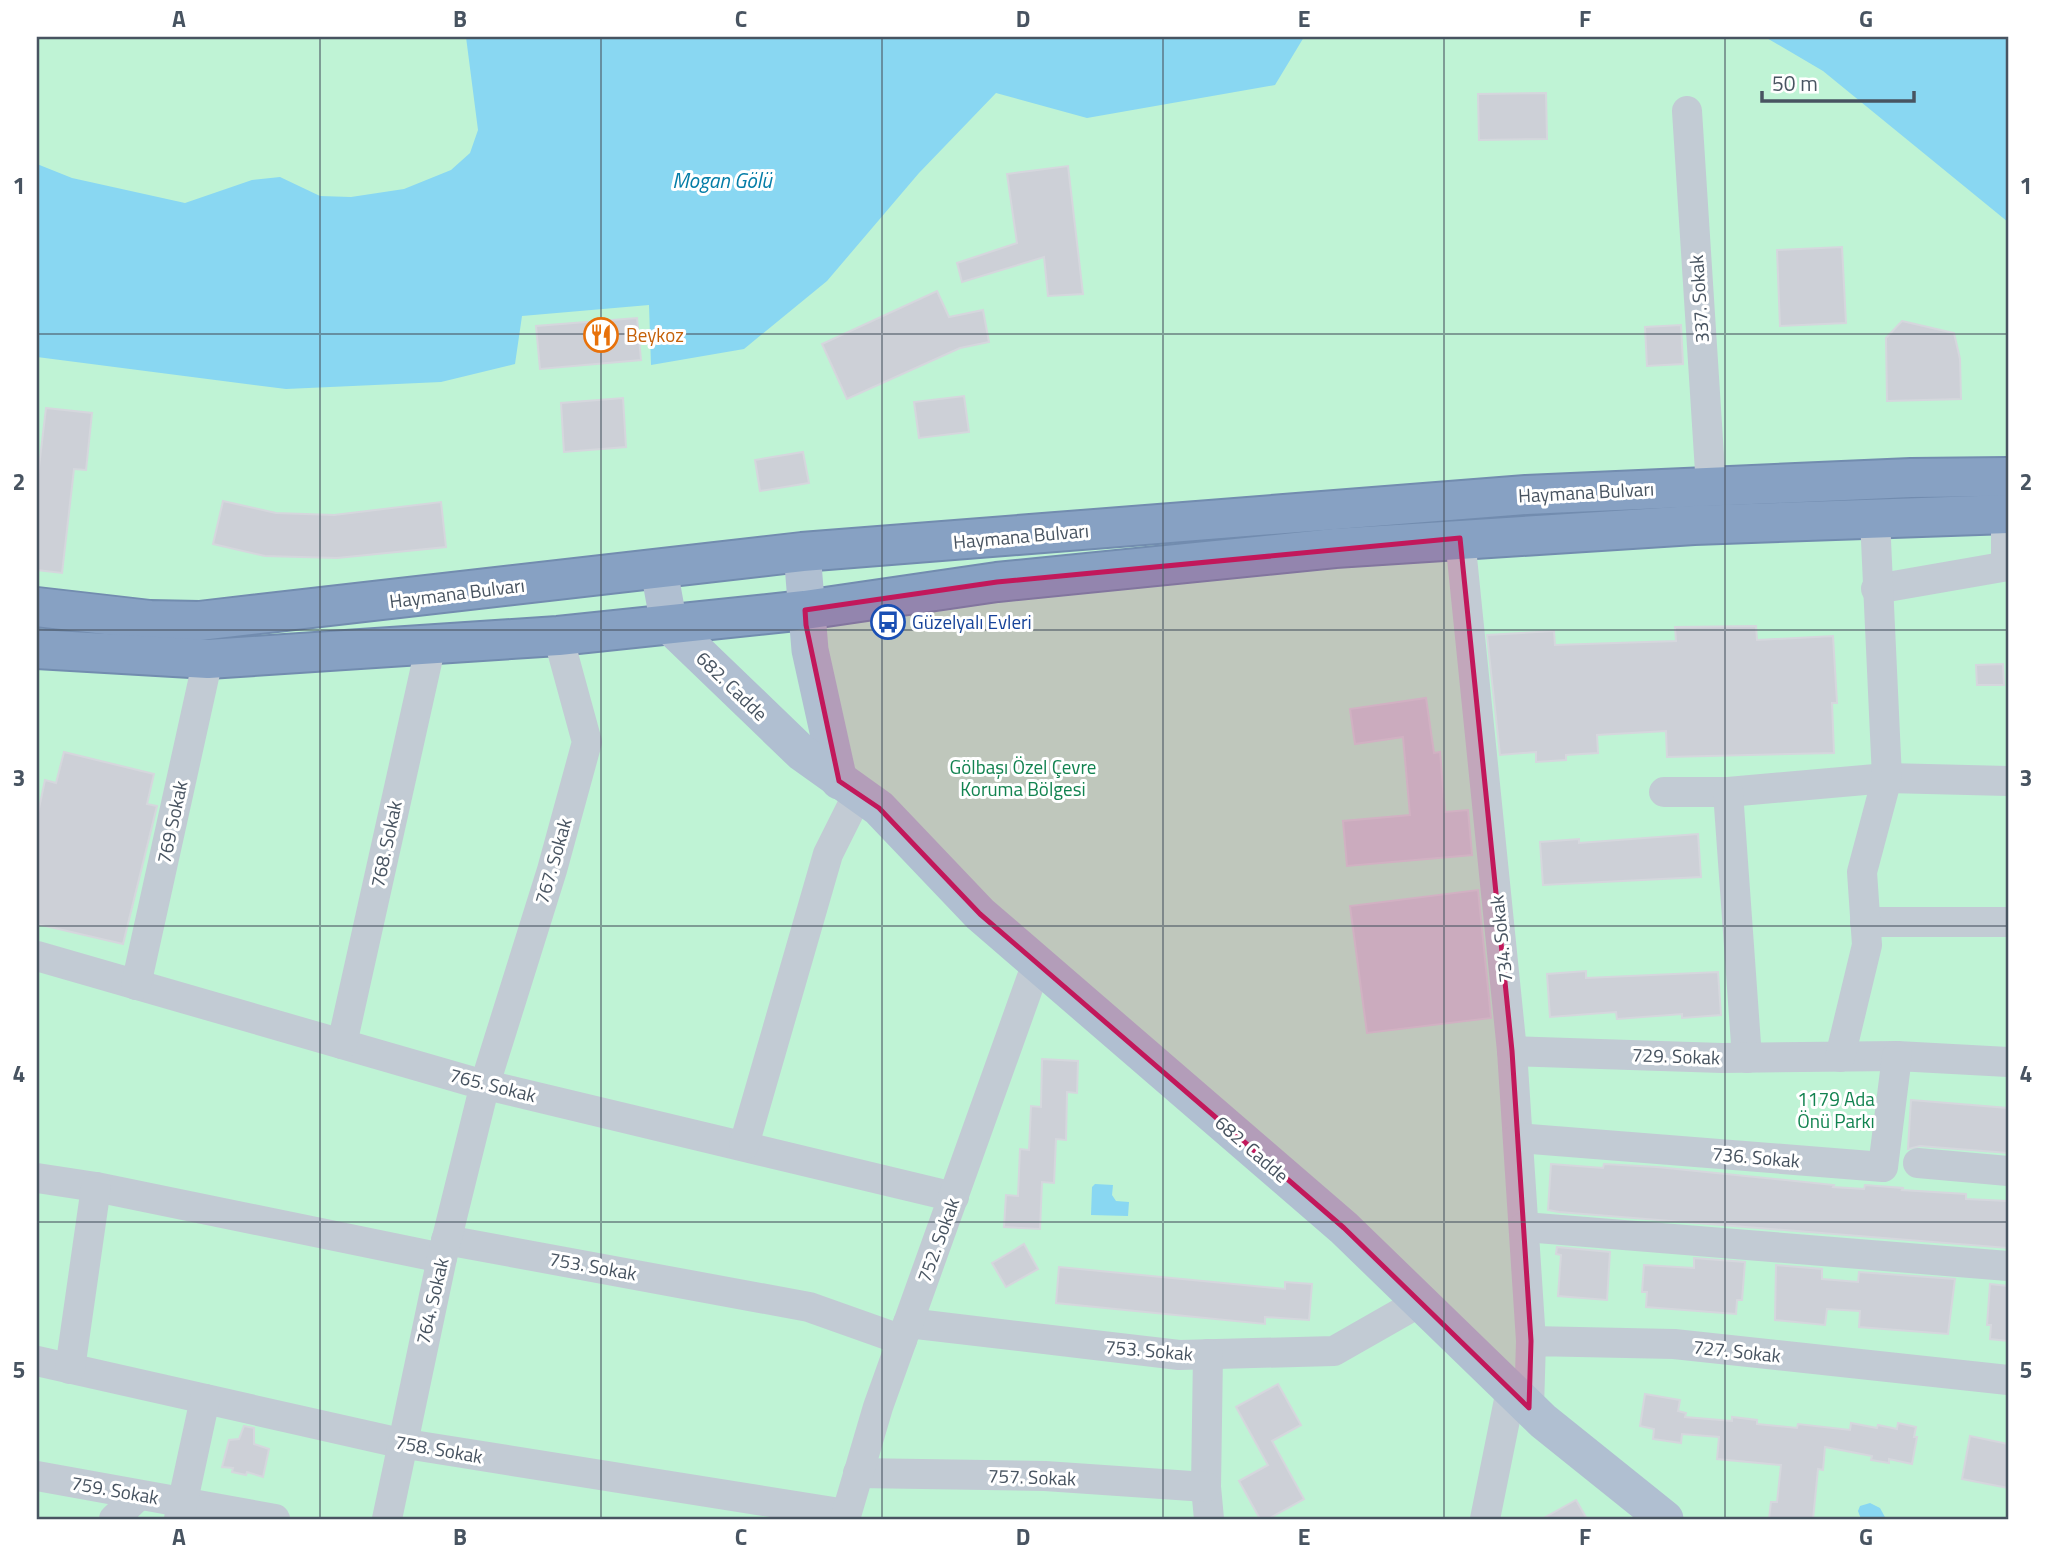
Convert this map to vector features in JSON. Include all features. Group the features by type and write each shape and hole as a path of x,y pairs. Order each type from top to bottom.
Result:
{"highway":[{"name":"Haymana Bulvarı","path":"37,607 150,620 199,621 802,552 1526,495 2008,477"},
{"name":"Haymana Bulvarı","path":"37,649 208,659 558,636 805,610 997,582 1460,538 2007,514"}],"main road":[{"path":"802,552 805,610 816,685 848,787"},
{"path":"659,570 669,625"},
{"name":"682. Cadde","path":"669,625 802,753 878,808 980,914 1343,1228 1634,1507 1665,1519"}],"street":[{"name":"337. Sokak","path":"1687,111 1711,487"},
{"path":"1876,589 2007,566 2007,514"},
{"path":"1840,1057 1867,945 1862,872 1887,778 1876,589 1875,519"},
{"name":"734. Sokak","path":"1460,538 1512,1051 1531,1341"},
{"name":"767. Sokak","path":"485,1084 552,870 587,742 558,636"},
{"name":"768. Sokak","path":"342,1044 431,644"},
{"name":"769 Sokak","path":"136,985 208,659"},
{"path":"1664,792 1728,792 1887,778 2008,781"},
{"path":"744,1145 848,787"},
{"path":"1728,792 1746,1058"},
{"path":"1865,922 2008,922"},
{"name":"765. Sokak","path":"37,956 485,1084 954,1196"},
{"name":"752. Sokak","path":"846,1516 905,1331 1037,963"},
{"name":"729. Sokak","path":"1512,1051 1746,1058 1897,1056 2008,1062"},
{"name":"736. Sokak","path":"1518,1138 1883,1167 1897,1056"},
{"name":"764. Sokak","path":"387,1519 400,1443 485,1084"},
{"path":"1918,1163 2008,1171"},
{"name":"753. Sokak","path":"37,1178 444,1249 808,1307 905,1331 1179,1355 1334,1351 1420,1302"},
{"path":"69,1369 96,1187"},
{"path":"1524,1227 2008,1266"},
{"path":"1485,1519 1520,1399 1531,1341"},
{"name":"727. Sokak","path":"1531,1341 1674,1344 2008,1380"},
{"path":"1208,1353 1206,1488 1209,1519"},
{"name":"758. Sokak","path":"37,1361 400,1443 846,1516"},
{"path":"181,1511 205,1399"},
{"name":"757. Sokak","path":"858,1473 1045,1476 1206,1488"},
{"name":"759. Sokak","path":"37,1476 139,1495 181,1511 275,1519"},
{"path":"114,1519 139,1495"}],"highlighted area":[{"path":"1460,538 1512,1051 1531,1341 1529,1408 1344,1228 980,914 879,808 839,781 806,625 805,610 997,582"}],"green space":[{"name":"Gölbaşı Özel Çevre Koruma Bölgesi","path":"37,37 2008,37 2008,1519 37,1519"}],"water":[{"name":"Mogan Gölü","path":"466,37 1304,37 1275,85 1087,118 996,93 919,173 827,281 744,349 651,365 649,305 522,316 515,364 441,382 286,389 37,357 37,164 72,178 185,203 252,180 280,177 320,196 351,197 404,189 451,170 470,153 478,130"},
{"path":"1765,37 2008,37 2008,222 1823,71"},
{"path":"1095,1184 1113,1185 1112,1195 1116,1201 1129,1202 1128,1216 1091,1215 1092,1187"},
{"path":"1870,1503 1880,1508 1886,1519 1861,1519 1858,1511 1860,1506"}],"building":[{"path":"1546,93 1547,139 1479,140 1478,94"},
{"path":"1068,166 1083,294 1048,296 1044,257 962,282 957,263 1017,243 1007,174"},
{"path":"1842,247 1846,323 1780,326 1777,250"},
{"path":"937,291 949,317 983,310 989,342 960,348 847,399 822,344"},
{"path":"637,318 641,360 540,369 536,326"},
{"path":"1902,321 1954,333 1960,359 1961,399 1887,401 1886,338"},
{"path":"1681,325 1683,364 1647,366 1645,327"},
{"path":"964,396 969,432 919,438 914,402"},
{"path":"623,398 626,447 564,452 561,403"},
{"path":"46,408 92,413 86,470 74,469 62,573 37,570 37,484"},
{"path":"803,452 809,483 760,491 755,460"},
{"path":"223,501 276,513 334,515 441,502 446,547 337,558 265,556 213,544"},
{"path":"1756,626 1757,640 1833,636 1837,703 1832,703 1834,753 1667,757 1666,731 1597,735 1598,753 1566,755 1566,760 1536,762 1536,752 1500,755 1487,635 1554,631 1555,645 1676,641 1675,627"},
{"path":"2003,664 2004,685 1977,685 1976,665"},
{"path":"1426,698 1434,753 1440,752 1445,812 1468,810 1472,855 1347,866 1343,821 1410,815 1403,737 1355,744 1350,709"},
{"path":"64,752 154,774 147,804 157,806 123,944 37,924 37,818 45,780 56,783"},
{"path":"1698,834 1701,877 1543,885 1540,842 1579,839 1579,843"},
{"path":"1478,890 1491,1018 1367,1033 1350,906"},
{"path":"1586,971 1586,978 1718,972 1721,1015 1682,1018 1682,1014 1617,1019 1616,1012 1550,1017 1547,974"},
{"path":"1042,1059 1078,1061 1077,1093 1067,1092 1066,1140 1056,1139 1054,1183 1042,1182 1040,1229 1004,1227 1006,1195 1018,1196 1020,1149 1029,1150 1031,1106 1041,1107"},
{"path":"1911,1100 2008,1108 2008,1153 1920,1146 1908,1149"},
{"path":"1551,1164 1603,1168 1604,1164 1657,1167 1834,1185 1833,1187 1864,1189 1865,1185 1903,1188 1902,1190 1966,1194 1966,1199 2008,1201 2008,1248 1548,1210"},
{"path":"1024,1244 1038,1269 1006,1287 992,1263"},
{"path":"1557,1247 1610,1252 1607,1300 1558,1296 1561,1255 1556,1254"},
{"path":"1694,1258 1745,1262 1742,1300 1737,1300 1736,1314 1646,1307 1647,1292 1642,1292 1644,1265 1694,1268"},
{"path":"1776,1265 1822,1269 1822,1279 1858,1282 1859,1272 1955,1279 1948,1334 1859,1327 1860,1311 1827,1309 1825,1325 1775,1320"},
{"path":"1059,1267 1285,1289 1285,1282 1312,1284 1309,1320 1265,1317 1265,1324 1056,1303"},
{"path":"1990,1284 2008,1286 2008,1341 1990,1339 1991,1325 1987,1325"},
{"path":"1278,1384 1301,1425 1272,1441 1304,1499 1268,1519 1260,1519 1239,1481 1268,1465 1236,1407"},
{"path":"1645,1394 1680,1400 1678,1411 1686,1413 1685,1417 1732,1421 1732,1417 1757,1420 1757,1424 1797,1428 1798,1424 1850,1430 1851,1423 1877,1428 1878,1425 1897,1429 1898,1423 1916,1427 1912,1464 1889,1459 1889,1463 1871,1460 1872,1456 1825,1447 1823,1470 1818,1469 1813,1519 1769,1519 1771,1502 1777,1502 1781,1465 1717,1459 1719,1437 1682,1434 1681,1443 1653,1439 1654,1429 1640,1426"},
{"path":"244,1426 254,1428 254,1444 269,1449 263,1477 247,1472 246,1475 232,1472 233,1468 222,1467 229,1440 239,1439"},
{"path":"1970,1436 2008,1444 2008,1488 1962,1479"},
{"path":"1576,1500 1587,1519 1542,1519"}],"place":[{"name":"Beykoz","path":"601,335"},
{"name":"Güzelyalı Evleri","path":"888,622"}],"park label":[{"name":"1179 Ada Önü Parkı","path":"1836,1110"}]}
